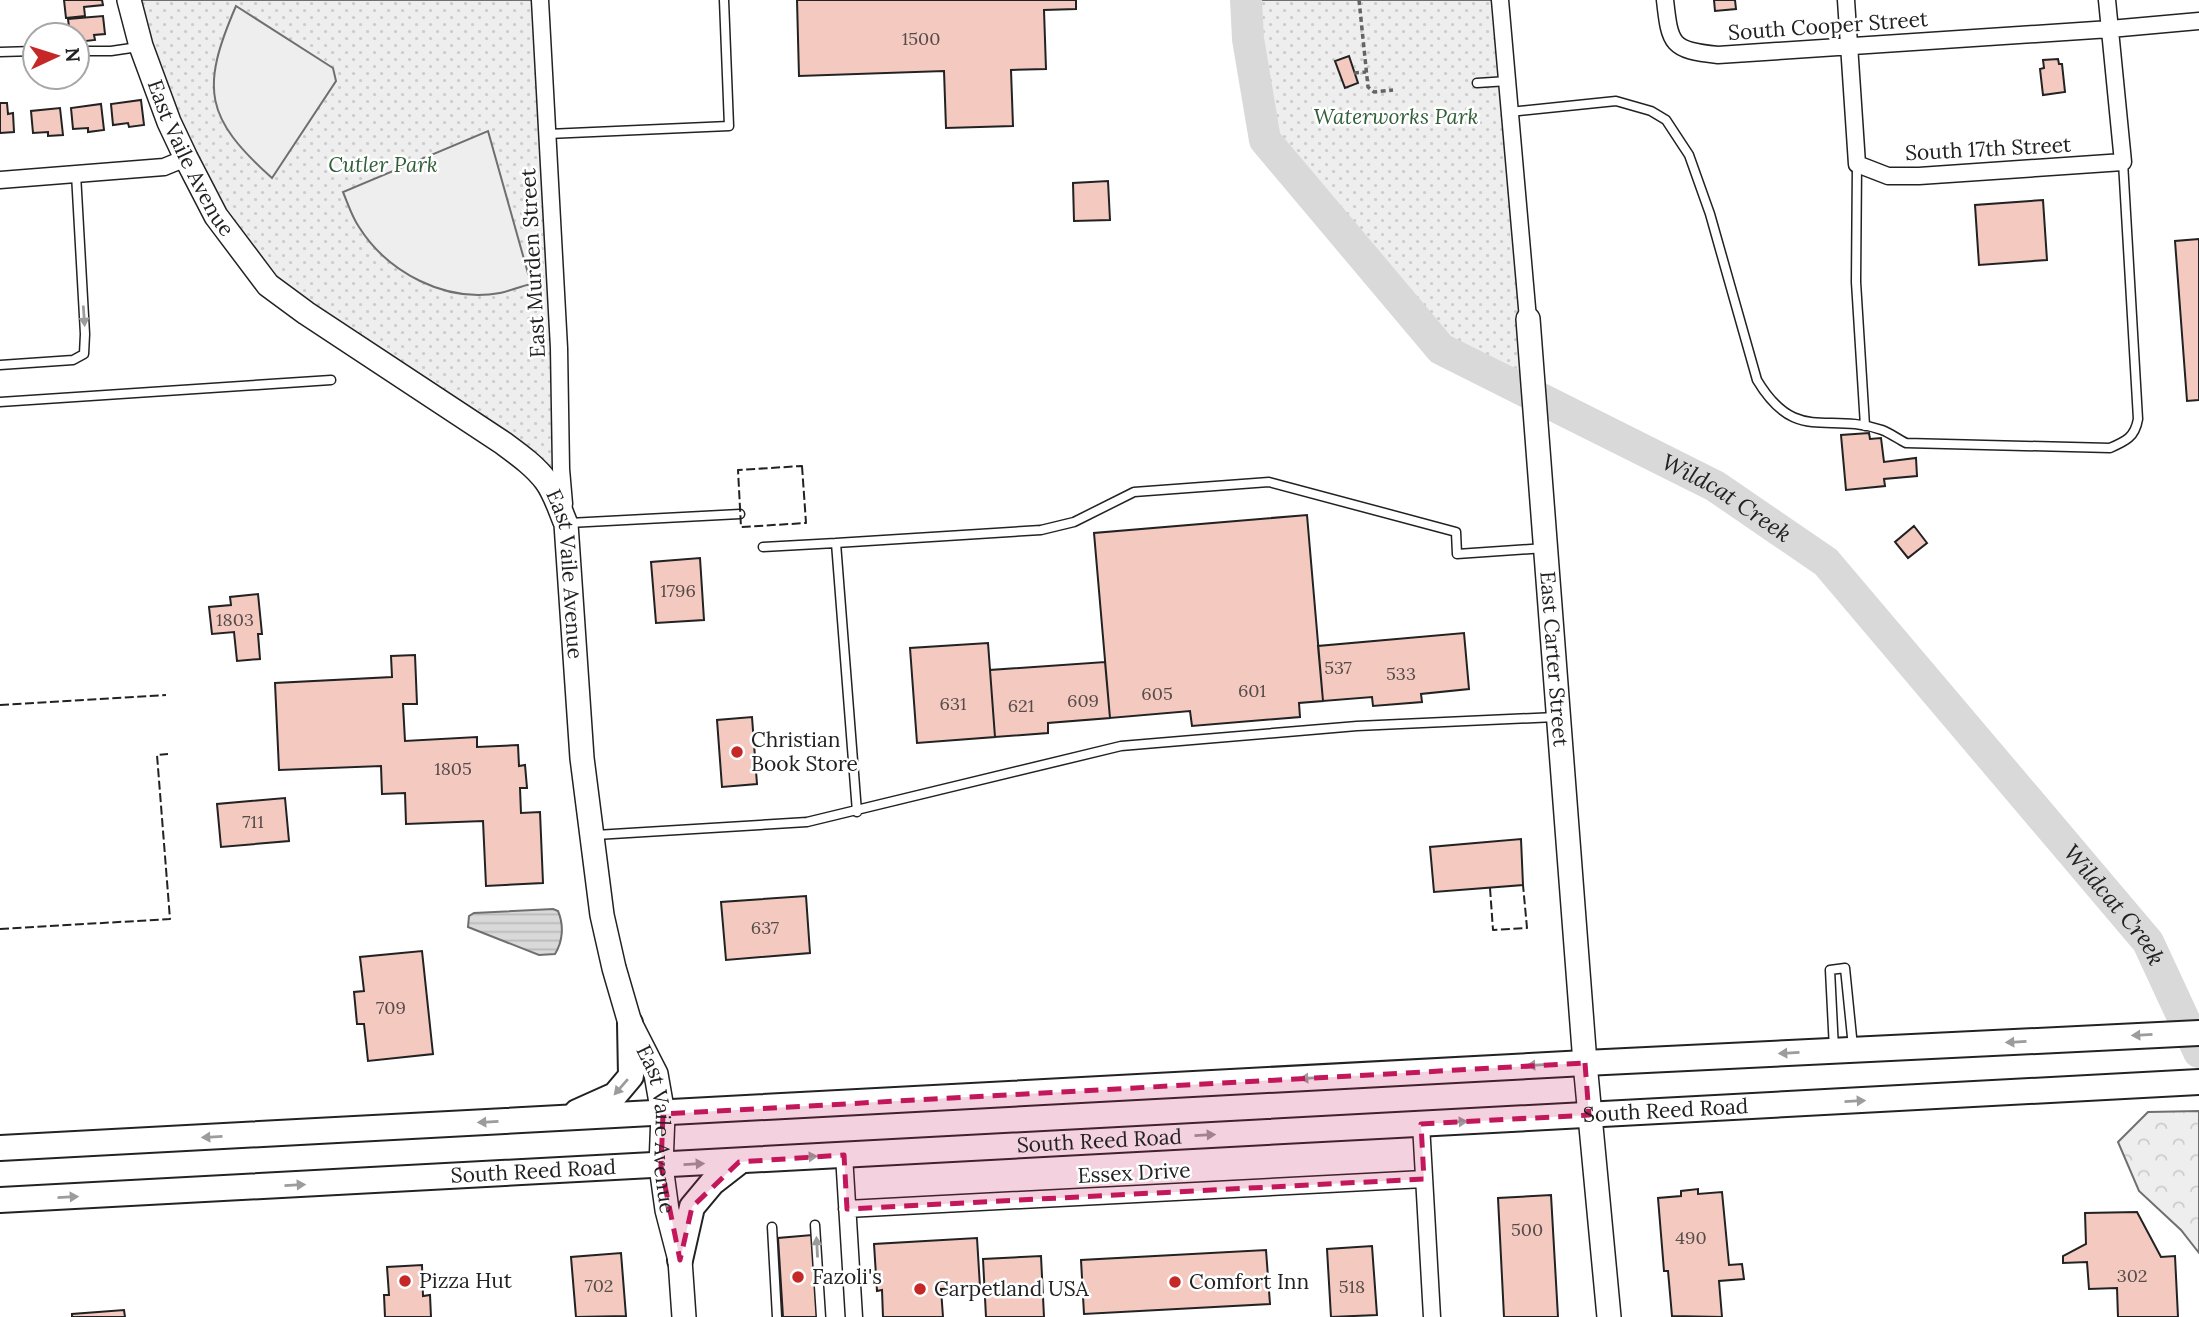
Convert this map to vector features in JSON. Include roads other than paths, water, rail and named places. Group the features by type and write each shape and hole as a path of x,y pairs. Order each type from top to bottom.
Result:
{"main road":[{"path":"556,1119 590,1109 615,1095 631,1076 630,1023"},
{"path":"0,1148 2199,1032"},
{"name":"South Reed Road","path":"0,1200 2199,1082"},
{"path":"680,1260 692,1207 712,1183 739,1161"}],"street":[{"name":"East Vaile Avenue","path":"129,0 141,46 169,122 186,158 216,216 268,285 526,461 547,482 566,524 582,758 602,915 630,1023 656,1074 663,1114 661,1166 667,1210 680,1260 684,1317"},
{"name":"East Murden Street","path":"540,0 559,348 561,469 566,524"},
{"name":"East Carter Street","path":"1500,0 1528,318 1589,1115 1609,1317"},
{"name":"South Cooper Street","path":"1665,0 1669,32 1677,44 1689,52 1718,55 2199,21"},
{"path":"1846,0 1857,164"},
{"path":"2107,0 2123,162"},
{"path":"0,180 164,167 186,158"},
{"name":"South 17th Street","path":"1857,164 1888,176 1919,176 2123,162"},
{"path":"1421,1124 1432,1317"},
{"path":"844,1155 854,1317"},
{"name":"Essex Drive","path":"847,1209 1424,1179"}],"lane":[{"path":"548,134 729,126 724,0"},
{"path":"91,51 141,46"},
{"path":"0,52 21,51"},
{"path":"1477,83 1508,81"},
{"path":"1510,112 1616,101 1651,111 1666,120 1689,155 1710,215 1757,380 1774,406 1806,423 1865,426 1883,431 1906,443 2110,448 2130,438 2137,428 2138,419 2123,162"},
{"path":"1857,164 1856,282 1865,426"},
{"path":"0,365 73,360 84,354 76,174"},
{"path":"0,402 331,380"},
{"path":"763,547 1041,530 1074,522 1134,492 1269,482 1456,531 1457,554 1546,548"},
{"path":"566,524 740,514"},
{"path":"836,543 857,812"},
{"path":"592,836 807,822 1121,746 1357,726 1559,717"},
{"path":"1845,968 1844,1050 1830,970 1845,968"},
{"path":"816,1225 821,1317"},
{"path":"772,1227 778,1317"}],"waterway":[{"name":"Wildcat Creek","path":"1246,0 1248,39 1265,140 1441,349 1715,486 1826,562 2148,942 2199,1052"}],"place":[{"name":"Christian Book Store","path":"737,752"},
{"name":"Fazoli's","path":"798,1277"},
{"name":"Pizza Hut","path":"405,1281"},
{"name":"Comfort Inn","path":"1175,1282"},
{"name":"Carpetland USA","path":"920,1289"}],"park label":[{"name":"Waterworks Park","path":"1396,117"},
{"name":"Cutler Park","path":"383,165"}]}
